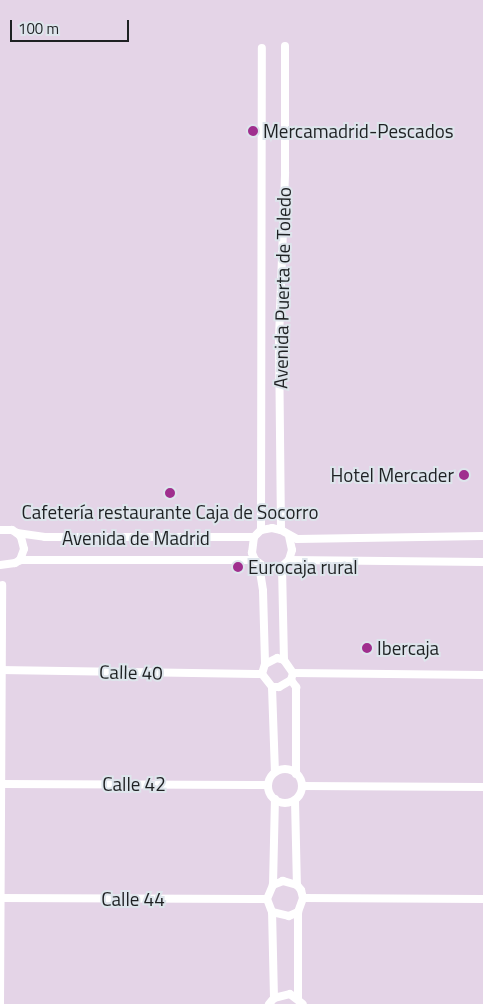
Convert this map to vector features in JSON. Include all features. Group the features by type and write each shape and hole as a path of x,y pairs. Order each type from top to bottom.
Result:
{"street":[{"name":"Avenida Puerta de Toledo","path":"281,530 279,339 285,172 285,46"},
{"name":"Avenida Puerta de Toledo","path":"261,530 262,48"},
{"path":"483,536 297,539 281,530 272,528 261,530 254,537 252,543 252,553 257,562 263,591 265,664 262,674 265,681 272,687 279,687 292,676 483,675"},
{"name":"Avenida de Madrid","path":"0,530 12,530 17,533 45,537 254,537"},
{"path":"17,533 21,538 24,549 20,560"},
{"path":"257,562 266,568 282,566 289,560 292,550 289,536"},
{"name":"Avenida de Madrid","path":"0,565 10,566 20,560 257,562"},
{"path":"289,560 483,562"},
{"path":"282,566 284,660 296,687 296,774 302,786 295,800 297,885"},
{"path":"0,1004 2,585"},
{"path":"265,664 277,658 284,660"},
{"name":"Calle 40","path":"1,670 262,674"},
{"path":"272,687 275,772 268,785 275,799 273,884 267,900 272,912 272,1001 290,994 300,1001"},
{"path":"275,772 289,770 296,774"},
{"name":"Calle 42","path":"1,784 268,785"},
{"path":"302,786 483,787"},
{"path":"275,799 282,802 295,800"},
{"path":"273,884 283,881 297,885 301,890 303,898 298,912 300,1001"},
{"name":"Calle 44","path":"0,898 267,900"},
{"path":"303,898 483,899"},
{"path":"272,912 289,916 298,912"}],"shaded area":[{"path":"0,0 483,0 483,1004 0,1004"}],"place":[{"name":"Mercamadrid-Pescados","path":"253,131"},
{"name":"Hotel Mercader","path":"464,475"},
{"name":"Cafetería restaurante Caja de Socorro","path":"170,493"},
{"name":"Eurocaja rural","path":"238,567"},
{"name":"Ibercaja","path":"367,648"}]}
